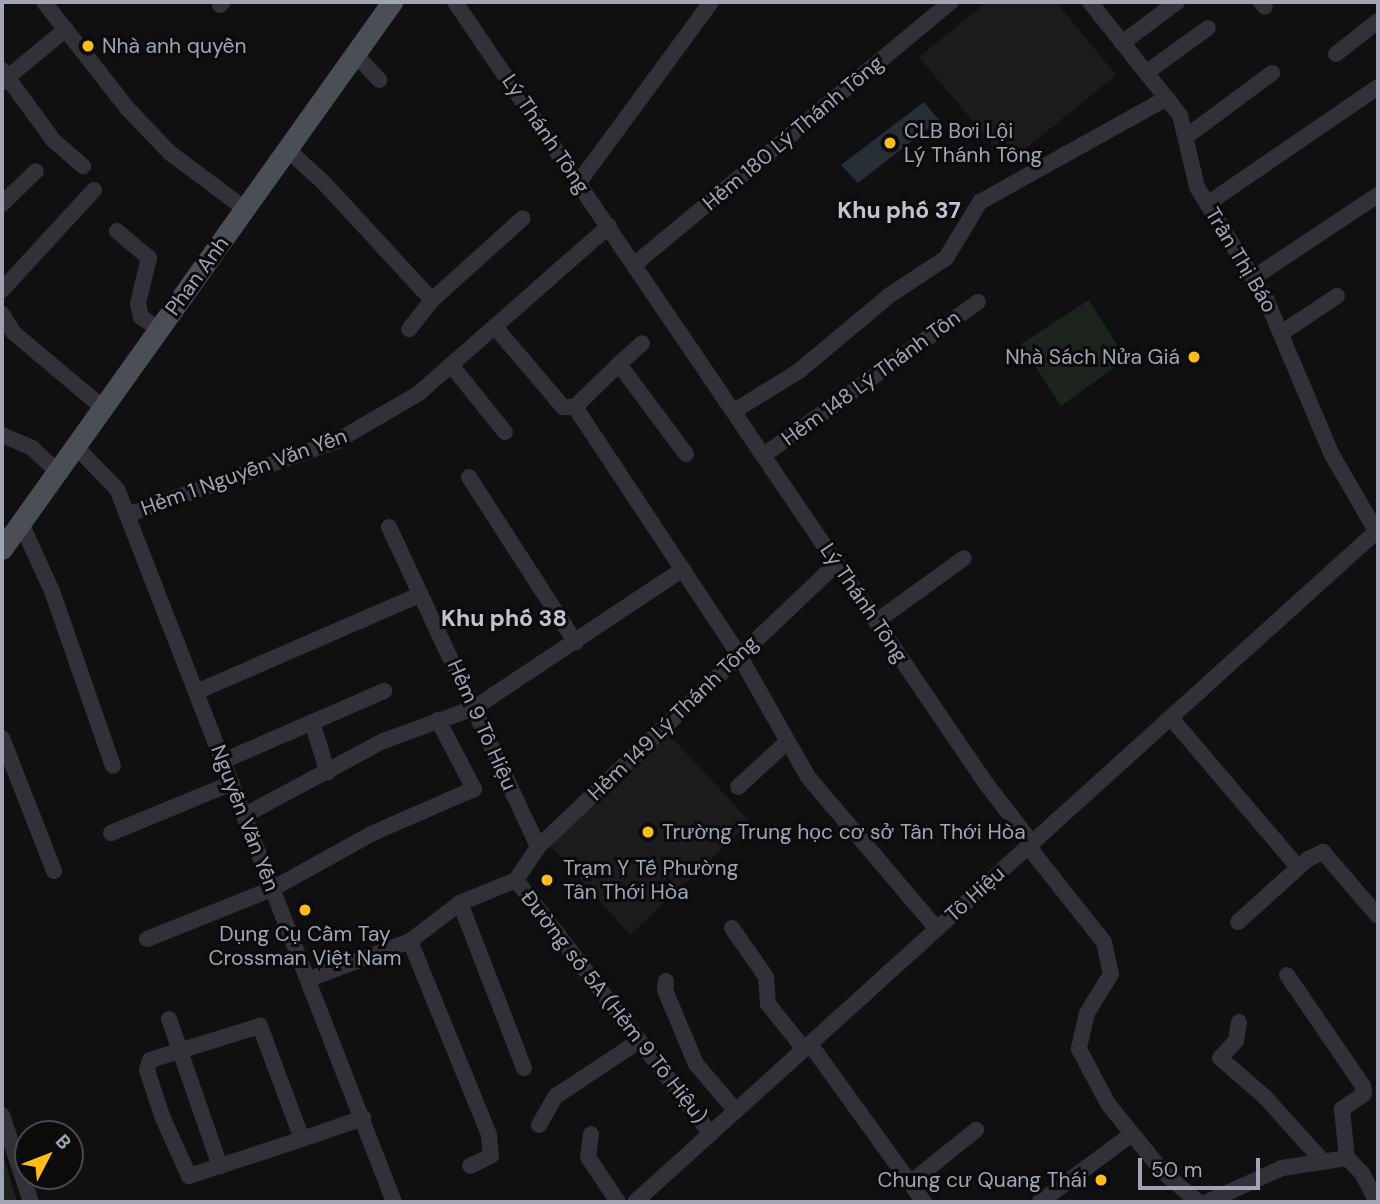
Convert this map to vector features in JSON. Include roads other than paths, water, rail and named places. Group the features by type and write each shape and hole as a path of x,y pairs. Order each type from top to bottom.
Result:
{"main road":[{"name":"Phan Anh","path":"2,549 391,2"}],"street":[{"path":"44,2 127,108 170,153 245,209"},
{"name":"Lý Thánh Tông","path":"456,2 1030,845 1104,942 1111,974 1087,1013 1079,1049 1108,1104 1182,1192 1198,1202"},
{"path":"579,182 710,2"},
{"name":"Trần Thị Báo","path":"1090,2 1180,115 1187,136 1192,176 1283,332 1332,455 1378,532"},
{"path":"1122,43 1177,2"},
{"name":"Hẻm 180 Lý Thánh Tông","path":"635,264 946,3"},
{"path":"1336,54 1378,21"},
{"path":"1147,72 1208,27"},
{"path":"66,29 4,77 53,139 83,166"},
{"path":"354,53 379,80"},
{"path":"1187,136 1272,74"},
{"path":"1207,204 1378,87"},
{"path":"734,411 799,371 890,295 946,258 980,202 1167,98"},
{"path":"287,149 343,202 432,300"},
{"path":"2,204 36,171"},
{"path":"2,290 94,190"},
{"path":"1253,278 1378,195"},
{"path":"409,329 432,300 523,218"},
{"name":"Hẻm 1 Nguyễn Văn Yến","path":"127,515 337,441 419,393 609,226"},
{"path":"117,231 149,258 138,303 141,317 159,329"},
{"path":"1283,332 1337,296"},
{"name":"Hẻm 148 Lý Thánh Tôn","path":"764,455 978,302"},
{"path":"2,314 14,333 103,408"},
{"path":"495,327 563,407 581,398 642,342"},
{"path":"2,345 14,333"},
{"path":"619,364 686,454"},
{"path":"451,365 505,432"},
{"path":"581,398 739,655 808,777 937,929"},
{"path":"2,435 32,448 58,472"},
{"name":"Nguyễn Văn Yến","path":"76,447 108,477 127,515 394,1202"},
{"path":"469,477 576,643"},
{"path":"21,523 52,590 113,766"},
{"name":"Hẻm 9 Tô Hiệu","path":"389,527 538,847"},
{"name":"Tô Hiệu","path":"635,1202 1378,532"},
{"path":"877,621 964,558"},
{"name":"Hẻm 149 Lý Thánh Tông","path":"516,880 538,847 837,563"},
{"path":"245,816 383,741 474,708 684,569"},
{"path":"195,692 421,594"},
{"path":"223,761 384,691"},
{"path":"1171,718 1298,867"},
{"path":"147,939 272,889 373,833 474,789 439,720"},
{"path":"312,722 328,773"},
{"path":"2,738 54,871"},
{"path":"738,787 787,742"},
{"path":"111,833 232,783"},
{"path":"1238,922 1298,867 1323,852 1329,855 1378,916"},
{"path":"309,979 410,941 460,903 516,880"},
{"name":"Đường số 5A (Hẻm 9 Tô Hiệu)","path":"516,880 711,1134"},
{"path":"460,903 524,1068"},
{"path":"732,928 766,977 768,1004 807,1047 924,1202"},
{"path":"410,941 489,1135 491,1156 470,1167"},
{"path":"1287,975 1363,1086 1364,1094 1342,1109 1347,1158 1362,1173 1377,1202"},
{"path":"666,981 666,990 696,1064 736,1111"},
{"path":"169,1019 220,1166"},
{"path":"1239,1022 1236,1041 1220,1058 1265,1097 1321,1159"},
{"path":"302,1139 260,1026 149,1060 148,1065 162,1116 186,1174 220,1166 302,1139 363,1118"},
{"path":"539,1125 556,1096 639,1041"},
{"path":"2,1115 31,1202"},
{"path":"910,1184 976,1130"},
{"path":"591,1134 588,1157 618,1202"},
{"path":"1040,1202 1132,1134"},
{"path":"1207,1202 1224,1198 1282,1168 1321,1159 1347,1158"}],"place":[{"name":"Nhà anh quyền","path":"88,46"},
{"name":"CLB Bơi Lội Lý Thánh Tông","path":"890,143"},
{"name":"Nhà Sách Nửa Giá","path":"1194,357"},
{"name":"Trường Trung học cơ sở Tân Thới Hòa","path":"648,832"},
{"name":"Trạm Y Tế Phường Tân Thới Hòa","path":"547,880"},
{"name":"Dụng Cụ Cầm Tay Crossman Việt Nam","path":"305,910"},
{"name":"Chung cư Quang Thái","path":"1101,1180"}],"district":[{"name":"Khu phố 37","path":"899,210"},
{"name":"Khu phố 38","path":"504,618"}]}
